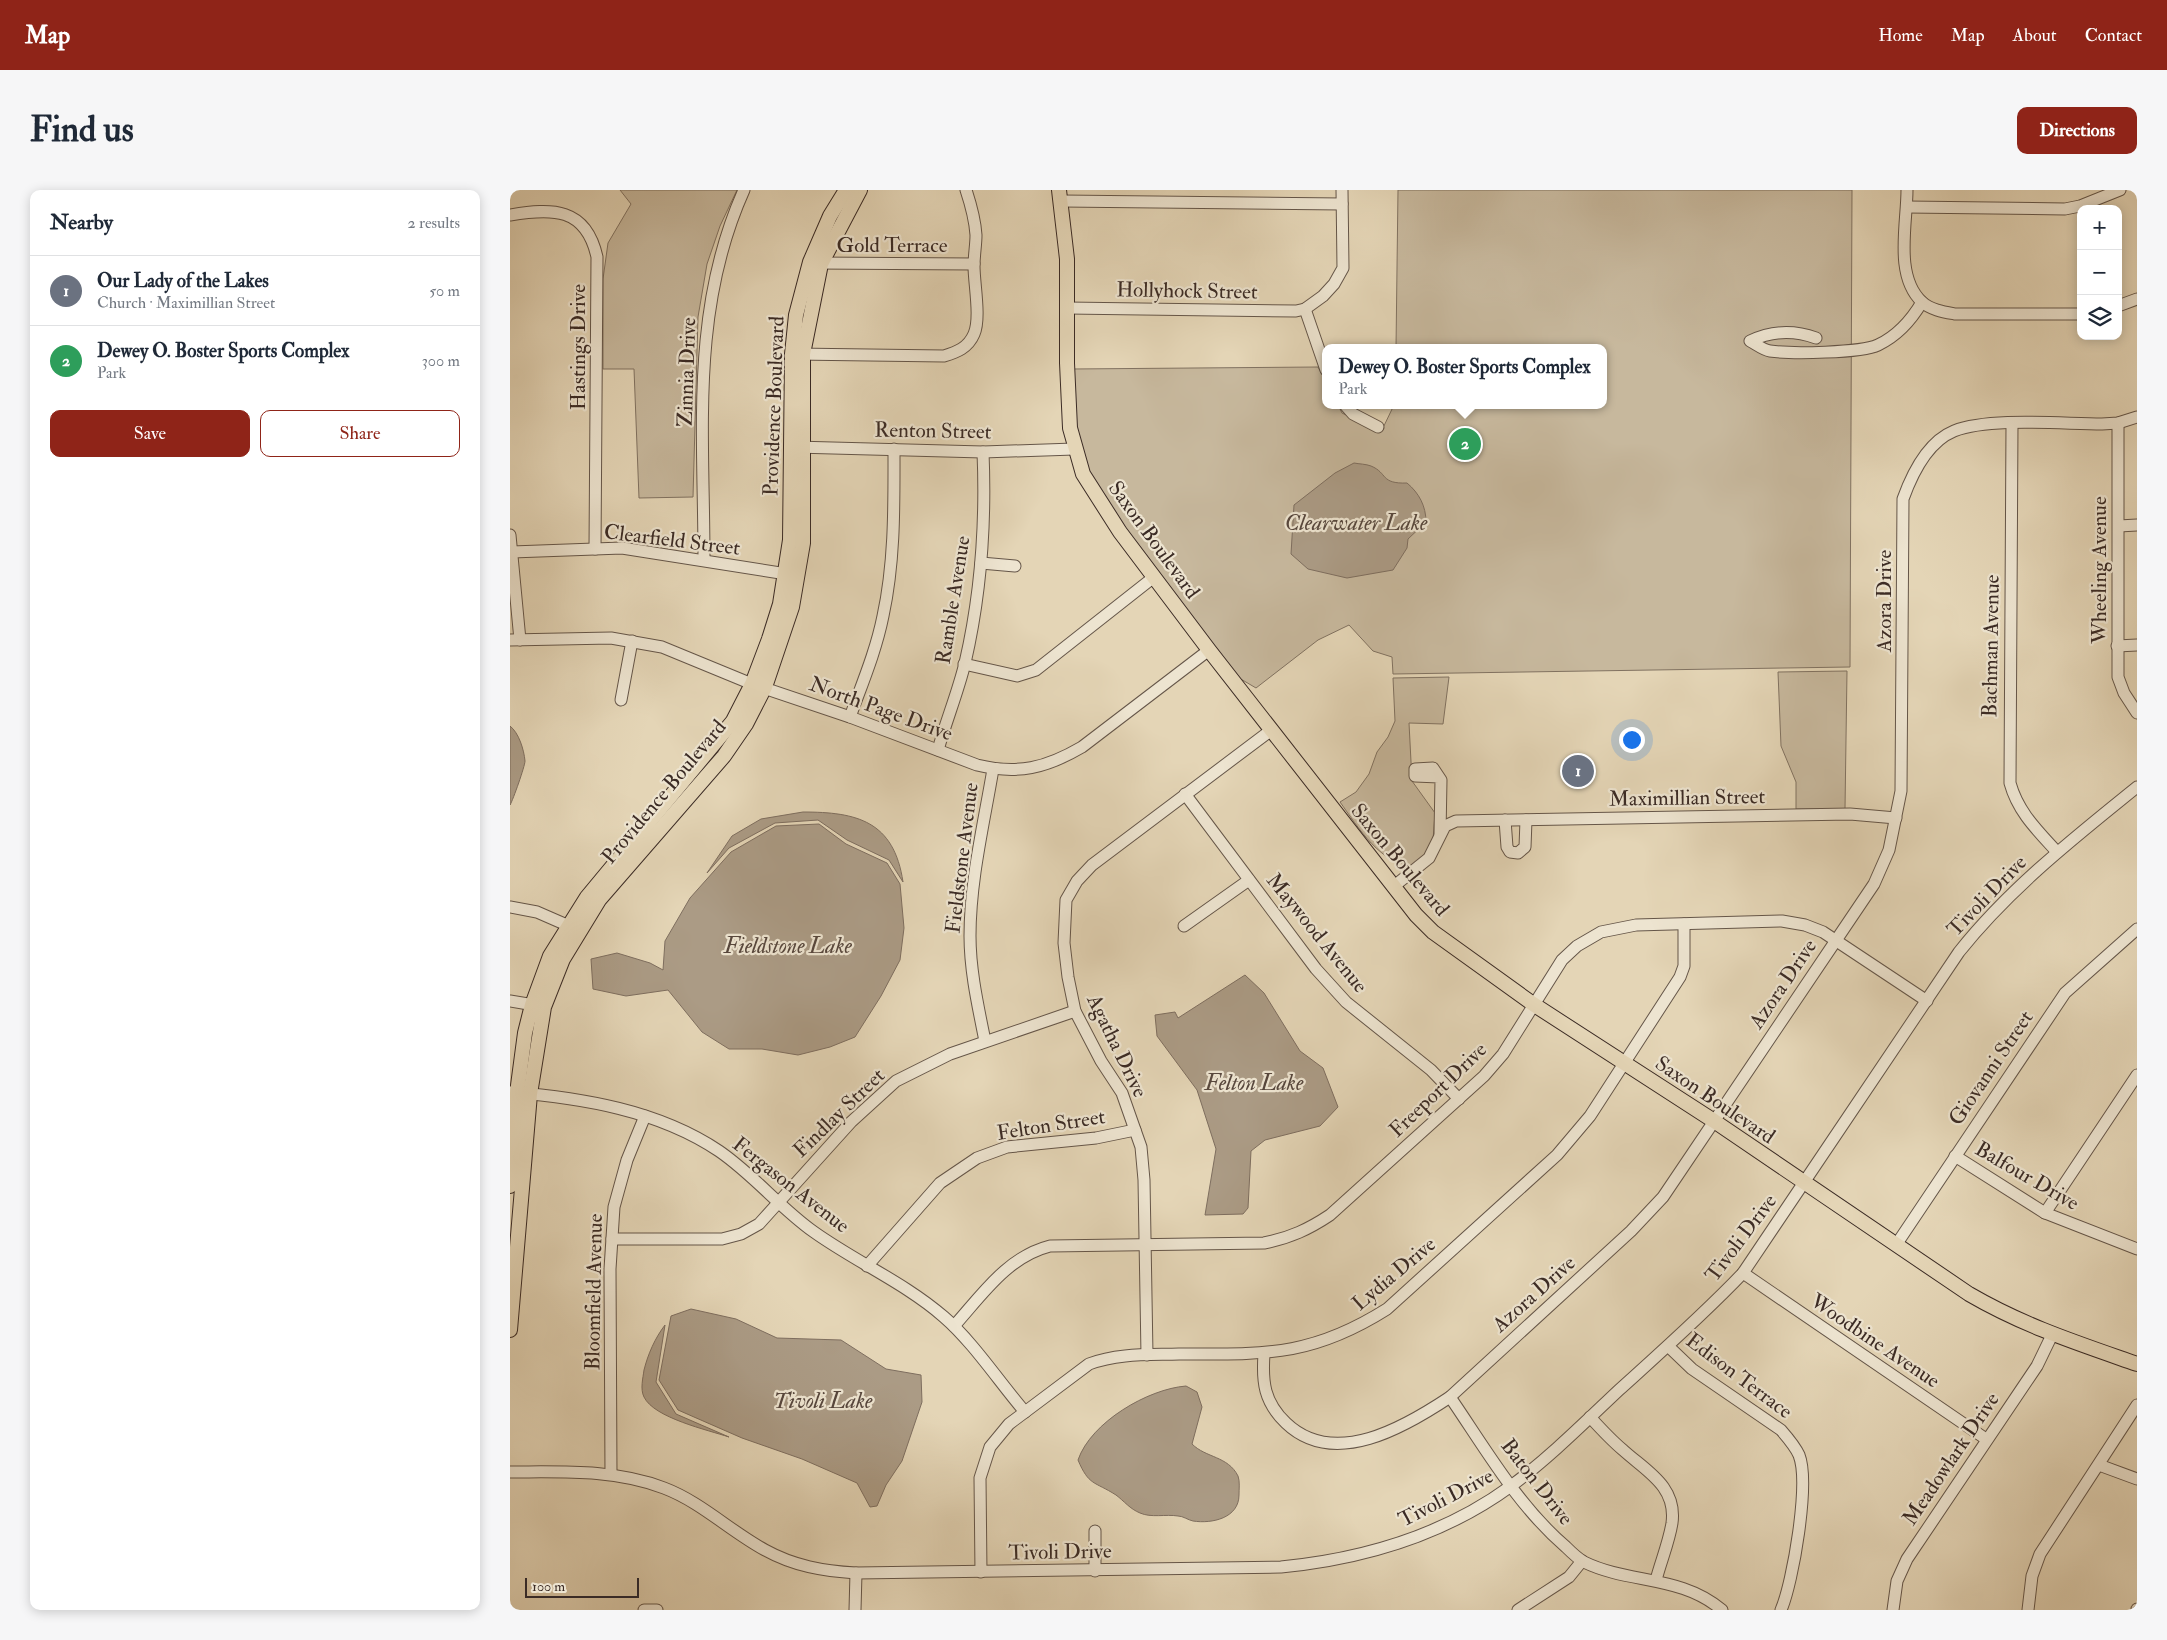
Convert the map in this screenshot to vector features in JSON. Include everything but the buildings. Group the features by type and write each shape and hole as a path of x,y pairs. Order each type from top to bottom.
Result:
{"main road":[{"name":"Providence Boulevard","path":"510,1330 513,1184 519,1093 538,1006 563,959 574,928 724,756 746,724 758,685 792,607 791,575 803,542 797,447 798,354 815,263 830,216 846,190"},
{"name":"Providence Boulevard","path":"815,263 860,190"},
{"name":"Saxon Boulevard","path":"1060,196 1067,259 1068,404 1074,449 1083,474 1097,499 1270,731 1393,887 1433,932 1533,1004 1714,1121 1804,1184 2005,1315 2052,1335 2137,1364"}],"street":[{"name":"Zinnia Drive","path":"704,560 704,345 708,308 716,270 730,225 744,190"},
{"path":"798,354 944,356 958,352 966,346 974,334 976,324 974,264 976,235 972,210 966,190"},
{"path":"1322,358 1306,309 1334,284 1343,268 1342,190"},
{"path":"1907,190 1905,263 1909,280 1922,302 1935,310 1954,314 2077,314"},
{"path":"1907,207 2065,209 2080,206 2120,190"},
{"path":"1060,196 1342,204"},
{"name":"Hastings Drive","path":"510,215 542,210 565,214 582,225 594,245 597,257 598,333 595,549"},
{"name":"Gold Terrace","path":"815,263 974,264"},
{"path":"2122,304 2137,298"},
{"path":"1816,338 1792,332 1757,337 1750,341 1768,351 1854,351 1876,346 1889,338 1902,327 1922,302"},
{"name":"Hollyhock Street","path":"1067,308 1296,311 1306,309"},
{"path":"1349,409 1354,414 1378,426"},
{"name":"Azora Drive","path":"1264,1354 1262,1380 1267,1397 1292,1430 1319,1443 1346,1444 1373,1438 1425,1413 1450,1397 1631,1231 1663,1197 1874,884 1889,850 1901,791 1904,499 1914,470 1941,440 1954,432 1983,424 2118,423 2137,417"},
{"name":"Wheeling Avenue","path":"2118,423 2118,677 2124,693 2137,713"},
{"name":"Bachman Avenue","path":"2012,424 2010,783 2015,800 2028,821 2057,852"},
{"name":"Renton Street","path":"797,447 983,452 1074,449"},
{"path":"850,717 872,658 883,616 892,547 894,449"},
{"name":"Ramble Avenue","path":"938,750 964,664 981,563 984,503 983,452"},
{"path":"2119,526 2137,526"},
{"path":"510,535 515,640"},
{"name":"Clearfield Street","path":"512,552 622,548 791,575"},
{"path":"981,563 1016,566"},
{"path":"964,664 1017,676 1036,670 1154,577"},
{"name":"North Page Drive","path":"515,640 611,638 662,647 758,685 992,769 1023,770 1062,759 1082,747 1209,650"},
{"path":"621,700 632,641"},
{"path":"2117,646 2137,645"},
{"name":"Agatha Drive","path":"1147,1355 1144,1180 1141,1148 1122,1093 1101,1061 1075,1011 1064,943 1066,900 1077,881 1092,865 1270,731"},
{"name":"Fieldstone Avenue","path":"985,1041 971,971 970,935 973,894 992,769"},
{"path":"1393,887 1429,858 1440,834 1441,780 1439,777"},
{"name":"Tivoli Drive","path":"510,1472 611,1474 665,1488 692,1501 765,1550 793,1563 823,1571 856,1573 981,1572 1281,1567 1321,1563 1377,1551 1405,1542 1473,1510 1512,1486 1668,1346 1743,1273 1959,952 1982,924 2057,852 2137,786"},
{"name":"Maywood Avenue","path":"1185,794 1316,969 1346,1002 1431,1070 1459,1099"},
{"name":"Maximillian Street","path":"1440,834 1449,824 1506,820 1850,814 1896,818"},
{"path":"1506,820 1507,847 1510,852 1518,853 1525,847 1526,820"},
{"path":"1184,926 1249,880"},
{"path":"510,907 537,912 574,928"},
{"name":"Freeport Drive","path":"954,1326 1006,1269 1022,1256 1034,1250 1050,1246 1264,1243 1290,1238 1308,1230 1330,1215 1484,1076 1503,1054 1562,960 1577,946 1601,932 1636,925 1782,921 1814,928 1926,1001"},
{"name":"Lydia Drive","path":"981,1572 980,1478 985,1458 1000,1433 1089,1364 1116,1357 1147,1355 1264,1354 1320,1344 1359,1327 1387,1310 1557,1154 1590,1116 1680,977 1684,966 1684,924"},
{"name":"Giovanni Street","path":"1896,1245 2065,993 2137,929"},
{"path":"510,1002 538,1006"},
{"name":"Findlay Street","path":"612,1239 722,1239 741,1234 758,1224 851,1122 896,1082 950,1054 1075,1011"},
{"path":"2045,1214 2137,1075"},
{"name":"Fergason Avenue","path":"519,1093 584,1101 645,1116 681,1130 719,1151 814,1232 907,1290 954,1326 1025,1412"},
{"name":"Bloomfield Avenue","path":"611,1474 612,1239 614,1207 627,1160 645,1116"},
{"name":"Felton Street","path":"867,1266 940,1183 977,1158 1007,1147 1096,1138 1135,1130"},
{"name":"Balfour Drive","path":"1955,1156 2045,1214 2137,1248"},
{"name":"Woodbine Avenue","path":"1743,1273 1986,1439"},
{"name":"Meadowlark Drive","path":"1893,1610 1898,1581 1906,1559 2037,1366 2052,1335"},
{"name":"Edison Terrace","path":"1668,1346 1692,1369 1781,1430 1791,1440 1799,1456 1803,1476 1793,1576 1781,1610"},
{"name":"Baton Drive","path":"1450,1397 1512,1486 1543,1526 1582,1561 1612,1573 1656,1580 1705,1598 1722,1610"},
{"path":"2028,1610 2032,1576 2040,1554 2137,1405"},
{"path":"1590,1417 1624,1451 1659,1478 1667,1492 1672,1523 1656,1580"},
{"path":"2099,1465 2137,1478"},
{"path":"1095,1531 1095,1570"},
{"path":"1518,1610 1569,1577 1582,1561"},
{"path":"855,1610 856,1573"},
{"path":"644,1610 657,1610"}],"shaded area":[{"path":"620,190 737,190 720,226 707,264 698,317 693,497 639,498 634,369 603,369 603,279 608,243 631,204"},
{"path":"1398,190 1852,190 1850,667 1393,674 1392,657 1373,651 1349,625 1318,640 1256,688 1234,675 1093,484 1075,429 1071,369 1318,367 1322,374 1322,409 1340,409 1342,413 1381,432 1392,409 1607,409 1607,344 1396,344"},
{"path":"1847,671 1845,809 1796,809 1796,782 1781,746 1778,672"},
{"path":"1449,677 1443,724 1409,723 1412,781 1435,813 1433,840 1430,848 1415,866 1403,864 1391,860 1371,843 1340,802 1356,792 1369,774 1377,752 1388,737 1395,721 1393,678"}],"water":[{"name":"Clearwater Lake","path":"1354,463 1371,466 1392,482 1407,483 1421,500 1426,522 1408,539 1407,548 1393,570 1347,578 1308,569 1291,554 1294,505 1335,473"},
{"path":"510,726 520,742 525,761 510,805"},
{"path":"803,812 840,814 870,824 882,833 891,845 898,861 903,882 889,860 847,840 818,820 775,823 729,848 707,873 732,836 761,819"},
{"name":"Fieldstone Lake","path":"819,824 846,844 887,863 900,884 904,928 900,960 881,996 855,1037 830,1047 798,1055 762,1049 729,1049 702,1032 668,990 626,996 593,989 591,959 617,953 650,963 663,970 665,941 690,898 731,852 776,826"},
{"name":"Felton Lake","path":"1245,975 1264,993 1300,1051 1323,1068 1338,1107 1320,1126 1265,1140 1251,1151 1248,1208 1243,1214 1205,1215 1216,1149 1197,1090 1157,1036 1155,1015 1175,1012 1178,1018"},
{"name":"Tivoli Lake","path":"691,1309 736,1319 777,1338 841,1340 886,1369 921,1375 922,1402 902,1461 886,1485 877,1506 870,1507 857,1483 802,1459 742,1438 678,1410 659,1380 671,1316"},
{"path":"665,1325 656,1382 676,1414 729,1437 670,1417 659,1411 644,1397 642,1384 644,1370 655,1341"},
{"path":"1186,1386 1197,1392 1202,1407 1192,1444 1229,1465 1234,1469 1239,1478 1238,1503 1229,1514 1216,1520 1200,1522 1180,1516 1140,1513 1116,1495 1089,1479 1078,1460 1085,1446 1095,1433 1123,1410 1155,1393"}],"place":[{"name":"Dewey O. Boster Sports Complex","path":"1465,444"},
{"name":"Our Lady of the Lakes","path":"1578,771"}]}
